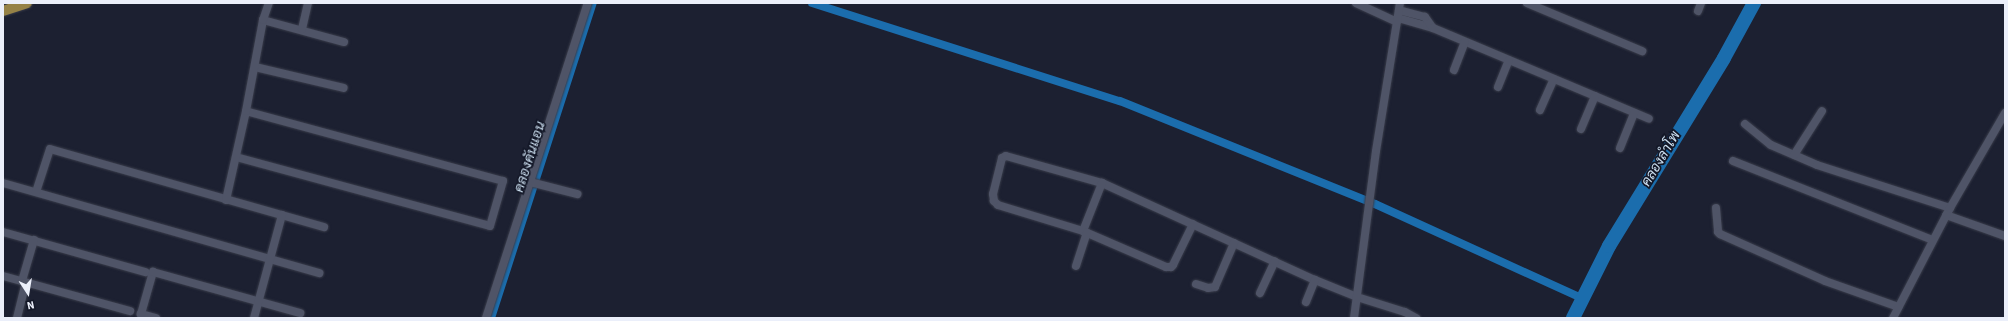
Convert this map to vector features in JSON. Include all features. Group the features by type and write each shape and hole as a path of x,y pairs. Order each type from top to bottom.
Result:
{"main road":[{"path":"3,11 28,3"}],"street":[{"path":"226,200 246,111 263,20 269,3"},
{"path":"302,29 308,3"},
{"path":"486,318 532,183 588,3"},
{"path":"1356,3 1425,18 1432,28 1649,119"},
{"path":"1527,3 1642,51"},
{"path":"1698,11 1702,3"},
{"path":"1354,318 1370,208 1376,151 1398,13"},
{"path":"263,20 302,29 344,42"},
{"path":"1454,70 1465,42"},
{"path":"1498,87 1509,60"},
{"path":"255,67 344,88"},
{"path":"1540,110 1554,79"},
{"path":"1582,129 1595,96"},
{"path":"236,157 490,226 503,181 246,111"},
{"path":"1794,155 1822,111"},
{"path":"1620,148 1634,113"},
{"path":"1893,318 1946,215 2005,113"},
{"path":"1745,124 1771,145 1818,165 1950,208"},
{"path":"36,192 50,149 324,227"},
{"path":"1193,224 1171,267 1166,267 1085,232 998,205 994,201 993,194 1002,158 1012,156 1102,183 1193,224 1275,262 1316,280 1357,297 1392,307 1416,318"},
{"path":"1733,161 1933,240"},
{"path":"3,183 319,273"},
{"path":"532,183 577,194"},
{"path":"1076,266 1085,232 1102,183"},
{"path":"1716,208 1718,232 1720,234 1825,281 1899,307"},
{"path":"254,318 282,215"},
{"path":"1946,215 2005,236"},
{"path":"3,232 145,272"},
{"path":"17,318 34,240"},
{"path":"1196,284 1208,288 1215,287 1234,243"},
{"path":"1260,293 1275,262"},
{"path":"156,318 141,314 153,272 300,313"},
{"path":"3,276 130,312"},
{"path":"1306,302 1316,280"}],"waterway":[{"name":"คลองคันแอน","path":"491,318 593,3"},
{"path":"812,3 1120,101 1375,204 1583,299"},
{"name":"คลองลำโพ","path":"1573,318 1609,246 1724,58 1754,3"}]}
